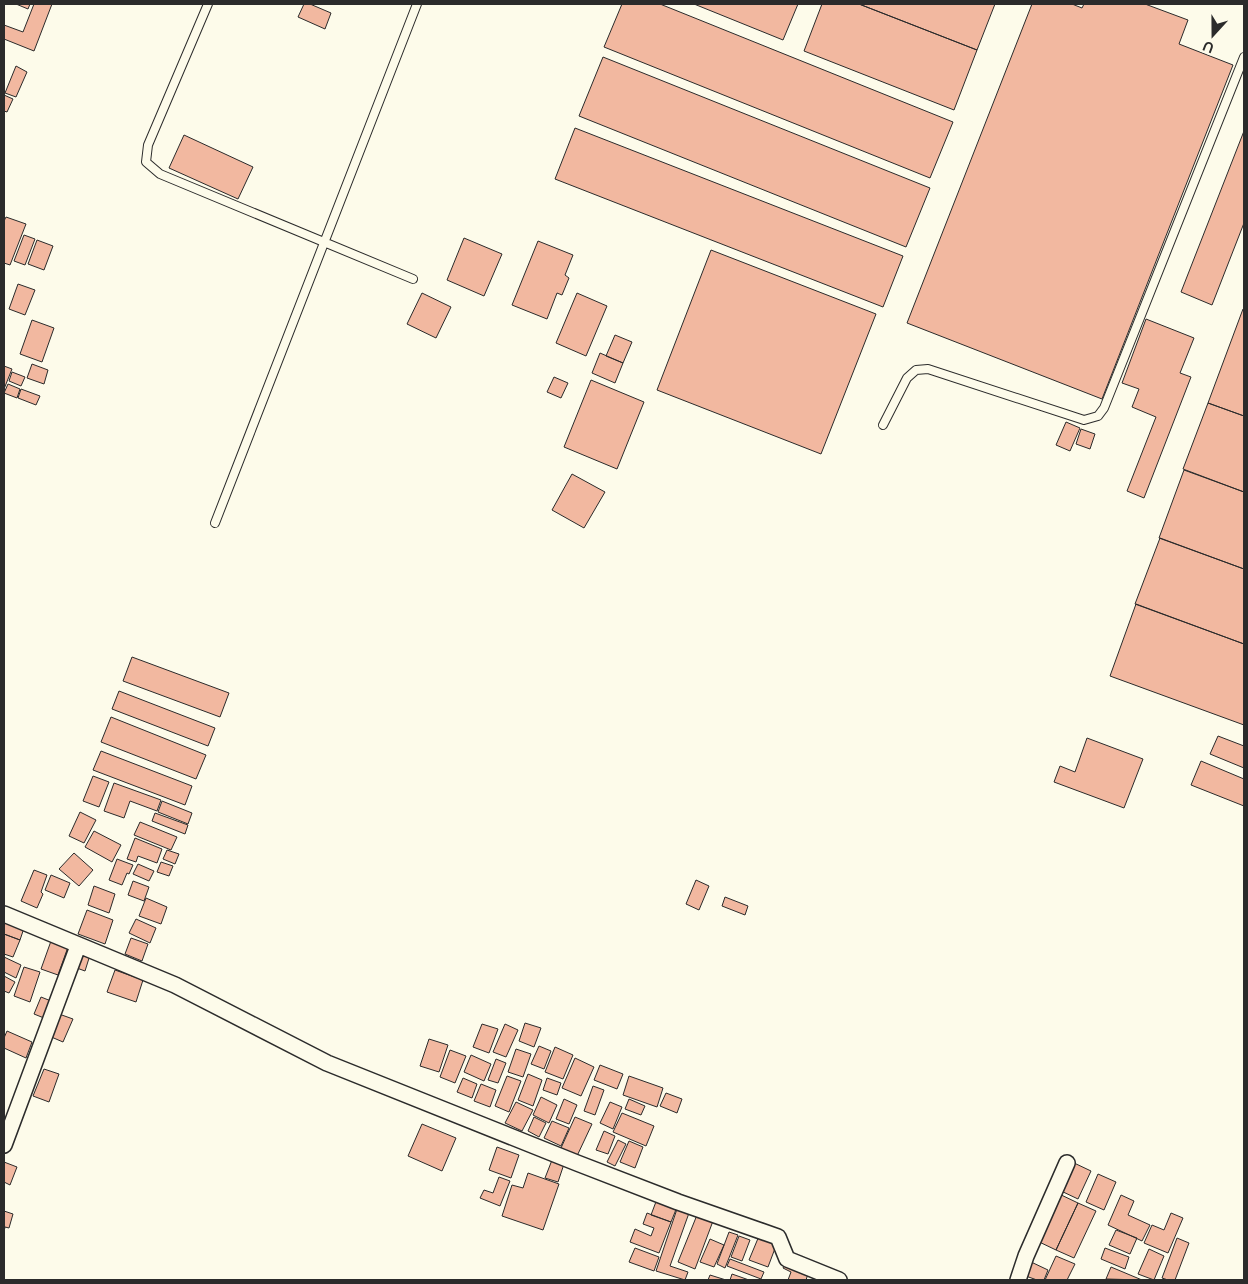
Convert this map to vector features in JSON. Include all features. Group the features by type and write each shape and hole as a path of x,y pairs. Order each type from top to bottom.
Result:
{"street":[{"path":"4,914 175,985 327,1063 678,1202 778,1237 786,1259 839,1280"},
{"path":"4,1145 78,946"},
{"path":"1018,1280 1026,1256 1067,1163"}],"lane":[{"path":"208,4 148,145 146,162 160,174 413,279"},
{"path":"215,523 417,4"},
{"path":"882,425 907,378 916,370 928,369 1084,420 1098,416 1104,408 1244,57"}],"building":[{"path":"16,4 30,4 28,9"},
{"path":"34,4 52,4 34,51 4,39 4,25 23,32"},
{"path":"304,4 310,4 331,13 325,29 298,17"},
{"path":"622,4 660,4 953,122 930,178 604,47"},
{"path":"694,4 798,4 783,40"},
{"path":"822,4 859,4 977,50 954,110 804,51"},
{"path":"859,4 995,4 977,50"},
{"path":"1032,4 1072,4 1082,8 1084,4 1145,4 1188,20 1179,44 1233,65 1102,399 907,323"},
{"path":"603,57 930,188 906,247 579,116"},
{"path":"16,66 27,72 16,97 5,93"},
{"path":"4,95 13,99 7,112 4,111"},
{"path":"575,128 903,256 883,307 555,179"},
{"path":"1244,131 1244,223 1212,305 1181,292"},
{"path":"184,135 253,167 238,199 169,168"},
{"path":"6,217 26,224 10,265 4,263 4,221"},
{"path":"24,235 35,239 25,265 14,261"},
{"path":"464,238 502,254 484,296 447,280"},
{"path":"37,240 53,246 44,270 28,264"},
{"path":"538,241 573,255 565,275 569,278 562,295 557,293 547,319 512,305"},
{"path":"711,250 876,314 821,454 657,390"},
{"path":"18,284 35,290 25,315 9,309"},
{"path":"422,293 451,307 436,338 407,324"},
{"path":"577,293 607,306 586,356 556,343"},
{"path":"1244,309 1244,416 1208,403"},
{"path":"1146,319 1194,338 1180,373 1191,377 1144,498 1127,491 1156,417 1132,407 1139,389 1122,383"},
{"path":"32,320 54,328 42,362 20,354"},
{"path":"615,335 632,342 623,363 606,356"},
{"path":"600,353 623,363 615,383 592,373"},
{"path":"32,364 48,370 44,384 27,378"},
{"path":"4,366 12,369 4,389"},
{"path":"12,372 25,377 21,386 9,381"},
{"path":"554,377 568,383 561,398 547,392"},
{"path":"591,380 644,402 617,469 564,447"},
{"path":"8,384 20,389 17,398 4,393"},
{"path":"21,389 40,396 36,405 18,398"},
{"path":"1208,403 1244,416 1244,492 1183,469"},
{"path":"1066,422 1080,428 1070,451 1056,445"},
{"path":"1081,429 1095,434 1090,449 1076,444"},
{"path":"1184,470 1244,492 1244,569 1159,538"},
{"path":"572,474 605,492 584,528 552,510"},
{"path":"1160,538 1244,569 1244,644 1135,604"},
{"path":"1136,604 1244,644 1244,725 1110,676"},
{"path":"132,657 229,693 220,717 123,681"},
{"path":"119,691 215,728 208,746 112,709"},
{"path":"111,717 206,755 196,779 101,742"},
{"path":"1218,736 1244,746 1244,768 1210,754"},
{"path":"1087,738 1143,759 1124,808 1054,782 1060,766 1075,772"},
{"path":"101,751 192,786 185,805 93,770"},
{"path":"1201,761 1244,779 1244,806 1191,785"},
{"path":"93,776 109,782 99,807 83,801"},
{"path":"114,783 161,800 157,811 130,801 124,818 104,811"},
{"path":"162,801 192,813 188,824 158,812"},
{"path":"80,812 96,820 84,843 69,836"},
{"path":"155,813 188,825 185,834 152,821"},
{"path":"140,822 177,837 171,850 134,835"},
{"path":"94,831 121,845 112,862 85,847"},
{"path":"135,838 162,849 157,863 138,856 136,862 127,859"},
{"path":"167,850 179,854 175,864 163,859"},
{"path":"74,853 93,870 79,886 59,869"},
{"path":"117,859 133,865 122,885 109,880"},
{"path":"161,862 173,866 169,876 157,872"},
{"path":"138,864 154,871 149,881 133,874"},
{"path":"34,870 47,875 41,892 43,894 37,908 21,901"},
{"path":"51,875 70,883 64,898 45,890"},
{"path":"696,880 709,886 699,910 686,904"},
{"path":"133,881 149,887 144,901 128,895"},
{"path":"94,886 115,894 109,913 88,905"},
{"path":"725,897 748,906 745,915 722,906"},
{"path":"146,898 167,907 161,924 139,916"},
{"path":"87,910 113,920 105,944 78,934"},
{"path":"4,917 25,925 20,940 4,934"},
{"path":"136,919 156,928 150,943 129,933"},
{"path":"4,934 20,940 13,957 4,954"},
{"path":"131,938 148,944 142,961 125,954"},
{"path":"51,941 68,947 58,975 41,969"},
{"path":"79,952 90,955 85,971 74,967"},
{"path":"4,957 21,965 16,978 4,972"},
{"path":"24,967 40,972 30,1002 14,996"},
{"path":"115,970 143,980 136,1002 107,992"},
{"path":"4,976 15,982 9,993 4,991"},
{"path":"41,997 51,1001 44,1018 34,1014"},
{"path":"59,1014 73,1019 63,1042 49,1036"},
{"path":"525,1023 541,1028 534,1047 519,1041"},
{"path":"482,1024 498,1029 489,1053 473,1047"},
{"path":"505,1024 518,1030 506,1057 493,1052"},
{"path":"7,1031 32,1042 26,1058 4,1048 4,1038"},
{"path":"429,1039 448,1045 439,1072 420,1066"},
{"path":"539,1046 551,1051 544,1069 531,1064"},
{"path":"555,1047 573,1055 563,1079 545,1072"},
{"path":"516,1049 531,1054 523,1077 508,1072"},
{"path":"450,1050 466,1056 455,1083 440,1077"},
{"path":"471,1055 491,1064 484,1081 464,1072"},
{"path":"575,1058 594,1067 581,1096 562,1088"},
{"path":"496,1059 506,1063 498,1083 488,1080"},
{"path":"600,1065 623,1074 617,1089 594,1080"},
{"path":"44,1069 59,1074 49,1102 33,1096"},
{"path":"528,1074 542,1080 533,1106 518,1100"},
{"path":"507,1076 521,1081 509,1112 495,1106"},
{"path":"629,1076 663,1088 657,1107 623,1095"},
{"path":"463,1078 477,1084 472,1098 457,1092"},
{"path":"547,1078 561,1083 557,1095 543,1090"},
{"path":"481,1084 496,1090 490,1107 474,1101"},
{"path":"593,1086 604,1090 595,1115 584,1111"},
{"path":"666,1093 682,1099 677,1113 660,1106"},
{"path":"541,1097 557,1105 549,1123 533,1115"},
{"path":"564,1099 577,1105 569,1124 556,1119"},
{"path":"629,1099 645,1106 641,1115 625,1109"},
{"path":"516,1102 533,1110 522,1131 505,1123"},
{"path":"610,1102 622,1107 613,1129 600,1123"},
{"path":"622,1113 654,1126 646,1146 613,1132"},
{"path":"534,1117 546,1123 539,1137 528,1131"},
{"path":"575,1117 592,1124 577,1156 561,1148"},
{"path":"552,1121 569,1128 561,1146 544,1138"},
{"path":"422,1124 456,1138 442,1171 408,1156"},
{"path":"604,1131 615,1136 608,1154 596,1150"},
{"path":"618,1140 626,1144 615,1166 607,1162"},
{"path":"629,1141 643,1147 635,1168 620,1162"},
{"path":"497,1147 519,1155 511,1178 489,1170"},
{"path":"552,1160 564,1164 558,1182 545,1178"},
{"path":"4,1162 17,1167 10,1185 4,1182"},
{"path":"1072,1162 1091,1171 1078,1199 1059,1190"},
{"path":"528,1173 559,1184 543,1230 502,1216 512,1185 523,1188"},
{"path":"1098,1174 1116,1182 1104,1210 1086,1202"},
{"path":"499,1177 510,1181 500,1206 480,1198 484,1190 493,1193"},
{"path":"1055,1192 1078,1203 1056,1250 1033,1239"},
{"path":"1121,1195 1134,1201 1128,1215 1150,1225 1142,1241 1108,1225"},
{"path":"657,1199 677,1207 671,1222 651,1215"},
{"path":"1078,1203 1096,1211 1074,1258 1056,1250"},
{"path":"677,1209 689,1213 670,1266 688,1272 685,1280 656,1271"},
{"path":"4,1211 13,1214 9,1228 5,1227 4,1232"},
{"path":"647,1213 671,1222 659,1253 630,1242 635,1229 651,1236 654,1228 643,1224"},
{"path":"1171,1213 1183,1218 1168,1253 1144,1243 1152,1225 1164,1230"},
{"path":"697,1215 713,1221 695,1269 678,1262"},
{"path":"1116,1230 1137,1238 1130,1254 1109,1245"},
{"path":"729,1232 738,1235 725,1268 717,1264"},
{"path":"739,1236 750,1240 742,1261 731,1257"},
{"path":"759,1236 777,1243 768,1267 749,1260"},
{"path":"1177,1238 1189,1243 1175,1280 1168,1280 1162,1278"},
{"path":"710,1239 724,1245 714,1267 700,1262"},
{"path":"635,1248 659,1257 654,1271 629,1262"},
{"path":"1105,1248 1129,1257 1125,1269 1101,1259"},
{"path":"1149,1249 1164,1256 1154,1280 1138,1274"},
{"path":"1056,1256 1075,1264 1067,1280 1045,1280"},
{"path":"730,1259 764,1272 761,1279 727,1266"},
{"path":"1029,1261 1048,1270 1044,1280 1037,1280 1023,1275"},
{"path":"786,1262 809,1271 806,1280 788,1280 791,1272 783,1268"},
{"path":"1111,1267 1142,1280 1106,1279"},
{"path":"732,1274 749,1280 730,1280"},
{"path":"710,1275 726,1280 708,1280"}]}
